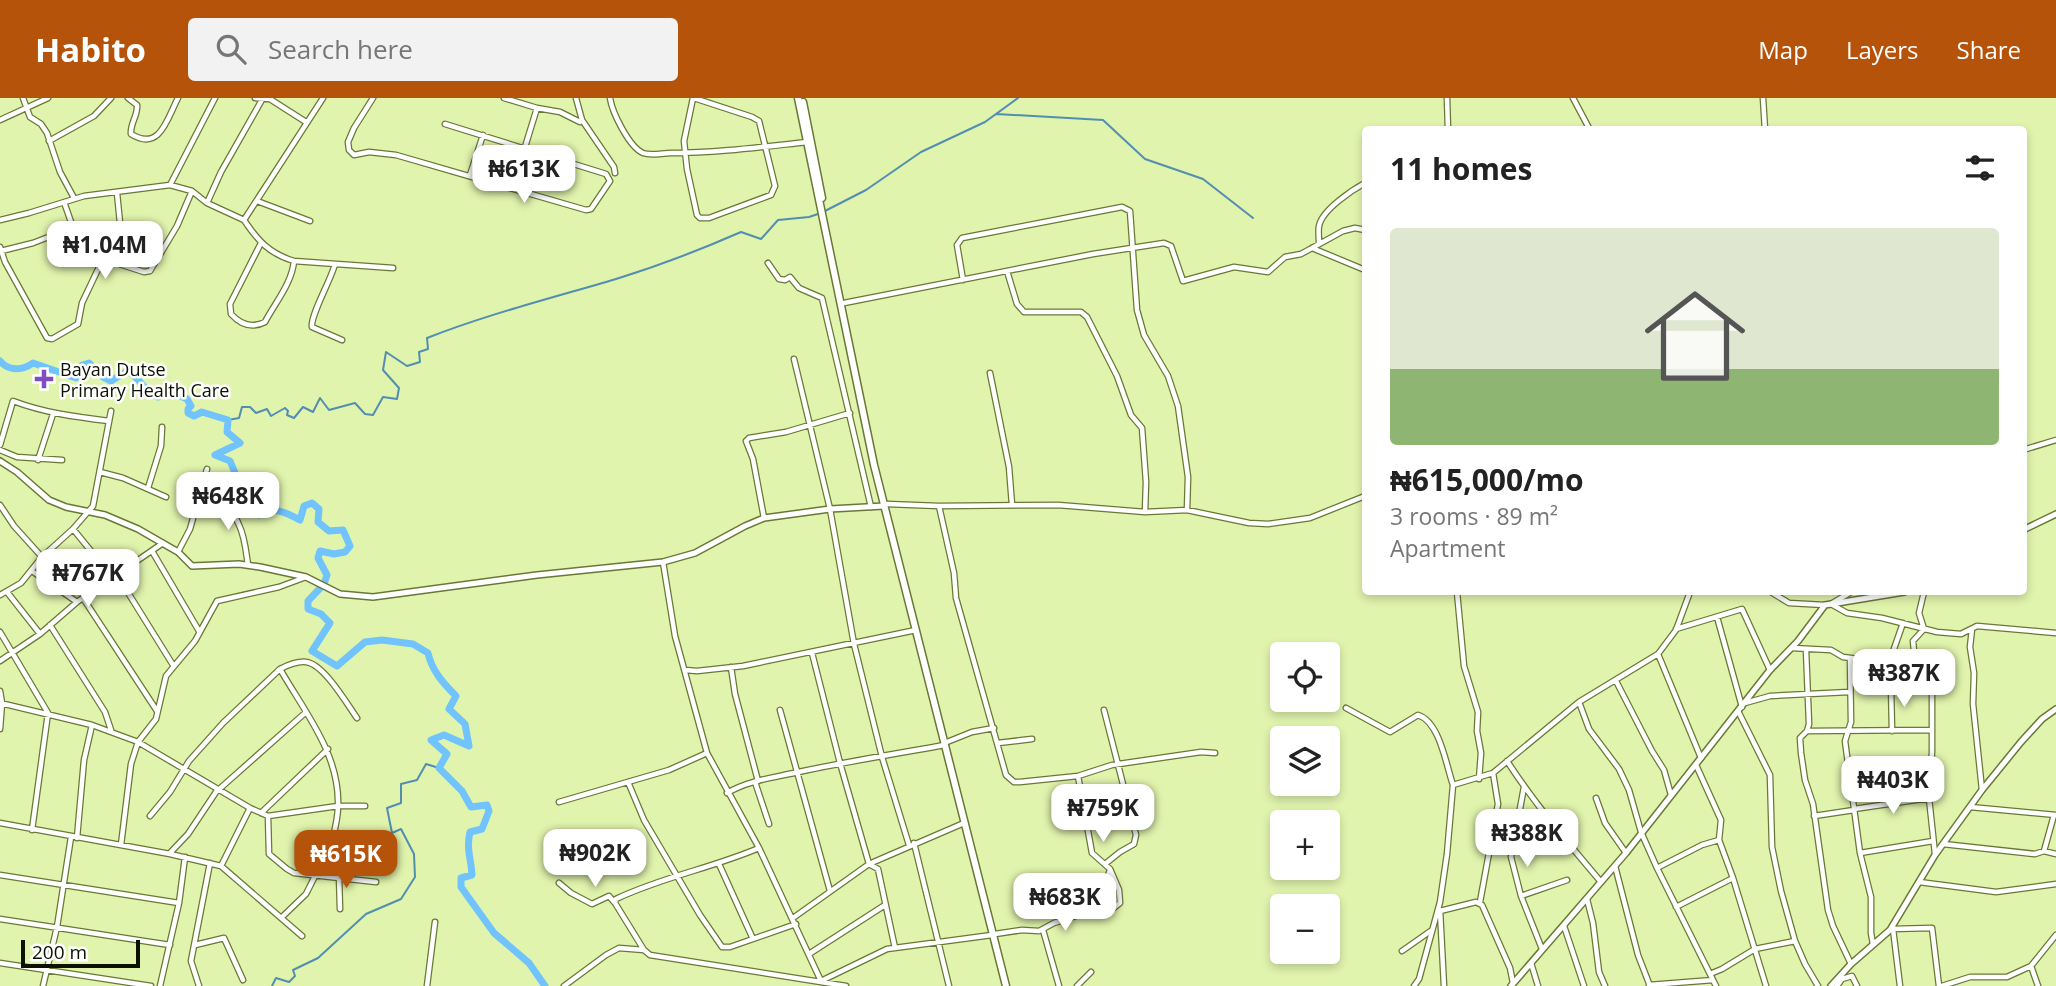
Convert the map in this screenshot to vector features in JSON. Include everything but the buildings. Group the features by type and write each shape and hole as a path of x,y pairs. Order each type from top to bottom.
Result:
{"main road":[{"path":"800,98 807,142 886,505 922,650"},
{"path":"800,98 886,505 1007,986"},
{"path":"946,744 994,935"}],"street":[{"path":"23,98 30,117 44,127 60,172 74,198"},
{"path":"0,120 48,98"},
{"path":"49,141 94,116 111,98"},
{"path":"128,98 137,105 131,134 149,140 155,139 160,132 178,98"},
{"path":"170,185 215,98"},
{"path":"255,98 270,99 306,122"},
{"path":"207,203 221,172 263,98"},
{"path":"244,220 323,98"},
{"path":"373,98 349,137 349,150 354,155 369,152 396,155 586,210 596,203 610,181 606,174 445,124"},
{"path":"504,98 560,112 578,122 582,120"},
{"path":"576,98 582,120 614,167 615,173"},
{"path":"610,98 617,118 639,150 646,154 685,154 807,142"},
{"path":"693,98 757,118 766,147 774,192 744,206 700,218 696,211 685,154 684,134 693,98"},
{"path":"1447,98 1448,126"},
{"path":"1573,98 1588,126"},
{"path":"1763,98 1765,126"},
{"path":"525,147 537,108"},
{"path":"470,175 483,135"},
{"path":"0,220 74,198 170,185 192,191 207,203 244,220 272,253 294,261 393,268"},
{"path":"1320,243 1318,228 1321,220 1334,205 1362,185"},
{"path":"102,258 144,272 150,271 177,226 192,191"},
{"path":"64,202 71,222 69,229 33,243 1,249 49,340 77,326 82,303 120,223 117,193"},
{"path":"257,201 310,222"},
{"path":"963,280 957,245 962,238 1122,207 1130,211 1135,300 1144,335 1168,376 1178,406 1188,477 1186,510"},
{"path":"844,303 1132,248 1168,244 1173,251 1181,280 1234,267 1268,272 1285,257 1301,254 1348,229 1362,230"},
{"path":"261,243 230,304 231,314 239,322 248,325 265,322 289,278 294,261"},
{"path":"1311,248 1362,269"},
{"path":"768,263 779,279 790,277 799,288 822,298 871,507"},
{"path":"335,264 323,298 311,321 312,327 319,332 342,340"},
{"path":"1007,271 1017,304 1024,312 1081,312 1087,317 1117,376 1131,415 1142,428 1145,512"},
{"path":"793,359 830,509 854,644 881,757 911,844 949,986"},
{"path":"990,373 1009,467 1012,505"},
{"path":"0,445 13,401 53,414 109,421"},
{"path":"0,595 21,583 42,557 89,512 95,500 111,411"},
{"path":"764,518 753,459 746,441 749,438 786,432 850,413"},
{"path":"38,460 53,414"},
{"path":"148,488 161,446 162,426"},
{"path":"2027,449 2056,440"},
{"path":"0,450 17,457 62,460"},
{"path":"0,461 49,500 66,507 105,515 138,529 178,552 192,566 248,565 306,577 332,592 373,597 537,575 663,562 695,553 764,518 830,509 886,505 1091,506 1145,512 1186,510 1249,523 1268,524 1310,518 1362,497"},
{"path":"178,552 190,529 207,470"},
{"path":"100,472 166,497"},
{"path":"201,496 209,494 214,497 239,522 248,565"},
{"path":"0,505 14,526 42,557"},
{"path":"939,506 953,570 956,598 1006,775 1014,782 1078,776 1119,764 1215,752"},
{"path":"2027,528 2056,514"},
{"path":"72,529 91,551 109,580"},
{"path":"0,661 40,634 77,602 163,544"},
{"path":"152,551 199,632"},
{"path":"663,562 675,636 707,753 759,848 821,981"},
{"path":"32,571 77,602"},
{"path":"117,575 173,665"},
{"path":"121,845 131,764 138,742 151,728 162,684 173,665 195,641 219,599 279,587 306,577"},
{"path":"7,592 40,634"},
{"path":"1457,595 1464,666 1478,712 1479,779"},
{"path":"1453,785 1493,773 1579,702 1658,654 1676,630 1689,595"},
{"path":"1776,595 1789,603 1828,604 1885,595"},
{"path":"1512,985 1626,853 1770,670 1828,604 1845,595"},
{"path":"1923,595 1919,613 1924,629"},
{"path":"83,598 157,711"},
{"path":"1828,604 1847,613 1937,632 1966,632 1972,628 2056,633"},
{"path":"1676,630 1739,608 1744,611 1770,670"},
{"path":"1717,617 1741,707 1770,775 1772,847 1781,891 1795,941 1818,986"},
{"path":"1892,731 1893,680 1889,663 1903,623"},
{"path":"50,625 105,712 111,731"},
{"path":"1972,628 1970,647 1975,685 1973,704 1982,790"},
{"path":"1792,648 1832,650 1843,657 1889,663 1907,661 1914,652 1913,641 1924,629"},
{"path":"685,670 731,667 812,653 916,630"},
{"path":"0,632 48,713 32,830"},
{"path":"1966,632 1972,636"},
{"path":"1806,650 1809,724 1807,731 1800,738 1801,753 1805,780 1813,804 1828,909 1851,964"},
{"path":"1914,652 1928,660 1932,667 1929,798 1935,855"},
{"path":"812,653 869,864 878,869 895,948"},
{"path":"1658,654 1701,759"},
{"path":"1850,658 1851,722 1844,741 1860,853 1871,897 1871,933 1874,944"},
{"path":"149,816 170,792 182,770 223,723 280,669 290,664 305,662 318,667 357,718"},
{"path":"731,667 734,694 769,824"},
{"path":"280,669 328,750 338,806 327,853 326,875"},
{"path":"688,679 697,671"},
{"path":"1616,681 1664,769 1671,795"},
{"path":"0,691 0,729"},
{"path":"1741,707 1770,696 1849,692"},
{"path":"1579,702 1589,729 1619,769 1657,868 1716,986"},
{"path":"1,703 92,725 138,742 182,770 268,816 338,806 365,806"},
{"path":"1346,708 1390,732 1418,715 1425,718 1440,739 1453,785 1440,902 1419,979 1414,986"},
{"path":"1831,986 1851,964 1891,929 1935,855 1982,790 2042,719 2056,709"},
{"path":"780,710 830,891"},
{"path":"1104,710 1136,835 1134,845 1105,864"},
{"path":"170,854 220,789 305,713"},
{"path":"43,986 74,837 84,760 92,725"},
{"path":"727,793 738,786 840,763 946,744 972,732 994,728"},
{"path":"1807,731 1932,730"},
{"path":"998,743 1032,739"},
{"path":"261,813 328,750"},
{"path":"559,802 669,770 707,753"},
{"path":"1507,761 1564,839 1601,882"},
{"path":"1696,765 1721,820 1719,840 1766,986"},
{"path":"1493,773 1498,804 1480,902 1510,968 1512,985"},
{"path":"821,981 887,949 1043,930 1054,923 1085,913 1117,908 1120,896 1110,869 1092,853 1078,776"},
{"path":"628,782 644,820 722,947 730,947 796,924"},
{"path":"1524,787 1511,855 1521,896 1542,950"},
{"path":"1596,798 1605,823 1626,853"},
{"path":"1814,816 1929,798"},
{"path":"1970,807 2055,815 2044,851"},
{"path":"221,866 250,808"},
{"path":"268,816 268,854 286,869 315,876 339,876 376,882"},
{"path":"0,823 221,866 302,936"},
{"path":"793,918 869,864 964,823"},
{"path":"1657,868 1702,845 1719,840"},
{"path":"1860,853 1933,841"},
{"path":"1943,844 2035,854 2044,851 2056,855"},
{"path":"615,902 632,892 677,875 719,864 759,848"},
{"path":"160,986 179,903 185,858"},
{"path":"199,986 191,964 210,863"},
{"path":"719,864 752,939"},
{"path":"1615,866 1638,955 1649,986 1711,977 1755,949 1795,941"},
{"path":"1103,888 1110,869"},
{"path":"0,875 179,903"},
{"path":"281,918 306,894 315,876"},
{"path":"339,876 340,909"},
{"path":"1676,907 1733,878"},
{"path":"1521,896 1567,880"},
{"path":"559,883 592,904 609,896 644,950"},
{"path":"1919,883 1996,892 2056,884"},
{"path":"1587,899 1596,944 1596,960 1605,986"},
{"path":"1440,902 1444,986"},
{"path":"1440,911 1480,902"},
{"path":"809,954 885,905"},
{"path":"0,919 170,945"},
{"path":"427,986 435,922"},
{"path":"1564,926 1584,986"},
{"path":"1891,929 1932,928 1940,986 1970,977 2007,977 2031,966 2056,934"},
{"path":"1891,929 1900,986"},
{"path":"1043,930 1059,986"},
{"path":"1402,951 1432,930"},
{"path":"194,945 224,938 243,980"},
{"path":"564,986 619,948 644,950 658,956 841,986"},
{"path":"0,963 152,986"},
{"path":"1531,963 1538,986"},
{"path":"2031,966 2038,986"},
{"path":"1077,986 1091,972"},
{"path":"1837,986 1842,979 1852,976 1857,986"}],"waterway":[{"path":"823,212 866,190 921,152 985,122 1018,98"},
{"path":"996,114 1103,120 1145,159 1203,179 1253,218"},
{"path":"228,420 239,418 242,407 250,407 256,413 267,409 271,416 285,408 287,415 294,418 303,407 313,412 320,398 329,410 355,403 365,414 373,415 383,397 397,399 399,388 383,370 386,352 407,366 420,362 419,352 428,349 427,338 450,329 632,274 741,232 761,239 778,220 818,214"},
{"path":"0,361 7,367 16,369 33,363 76,378 82,365 89,363 111,381 127,371 158,397 170,391 187,399 191,406 188,413 194,416 202,412 228,420 227,432 240,443 215,455 230,461 241,487 251,485 256,490 251,499 251,510 259,515 279,511 300,520 304,506 312,503 319,509 318,522 329,531 343,530 350,546 345,552 334,554 320,551 318,558 327,575 324,584 308,601 308,609 321,614 330,623 312,651 337,666 365,642 382,640 413,644 428,653 439,676 456,696 449,709 465,724 469,746 444,735 431,740 447,754 439,768 462,791 471,807 487,805 489,811 482,829 470,832 472,875 461,878 461,887 494,933 529,963 545,986"},
{"path":"272,986 276,978 289,982 295,976 293,970 318,958 366,914 401,899 415,877 414,854 401,829 392,833 387,808 401,803 401,784 417,780 426,764 439,768"}],"place":[{"name":"Bayan Dutse Primary Health Care","path":"44,379"}]}
